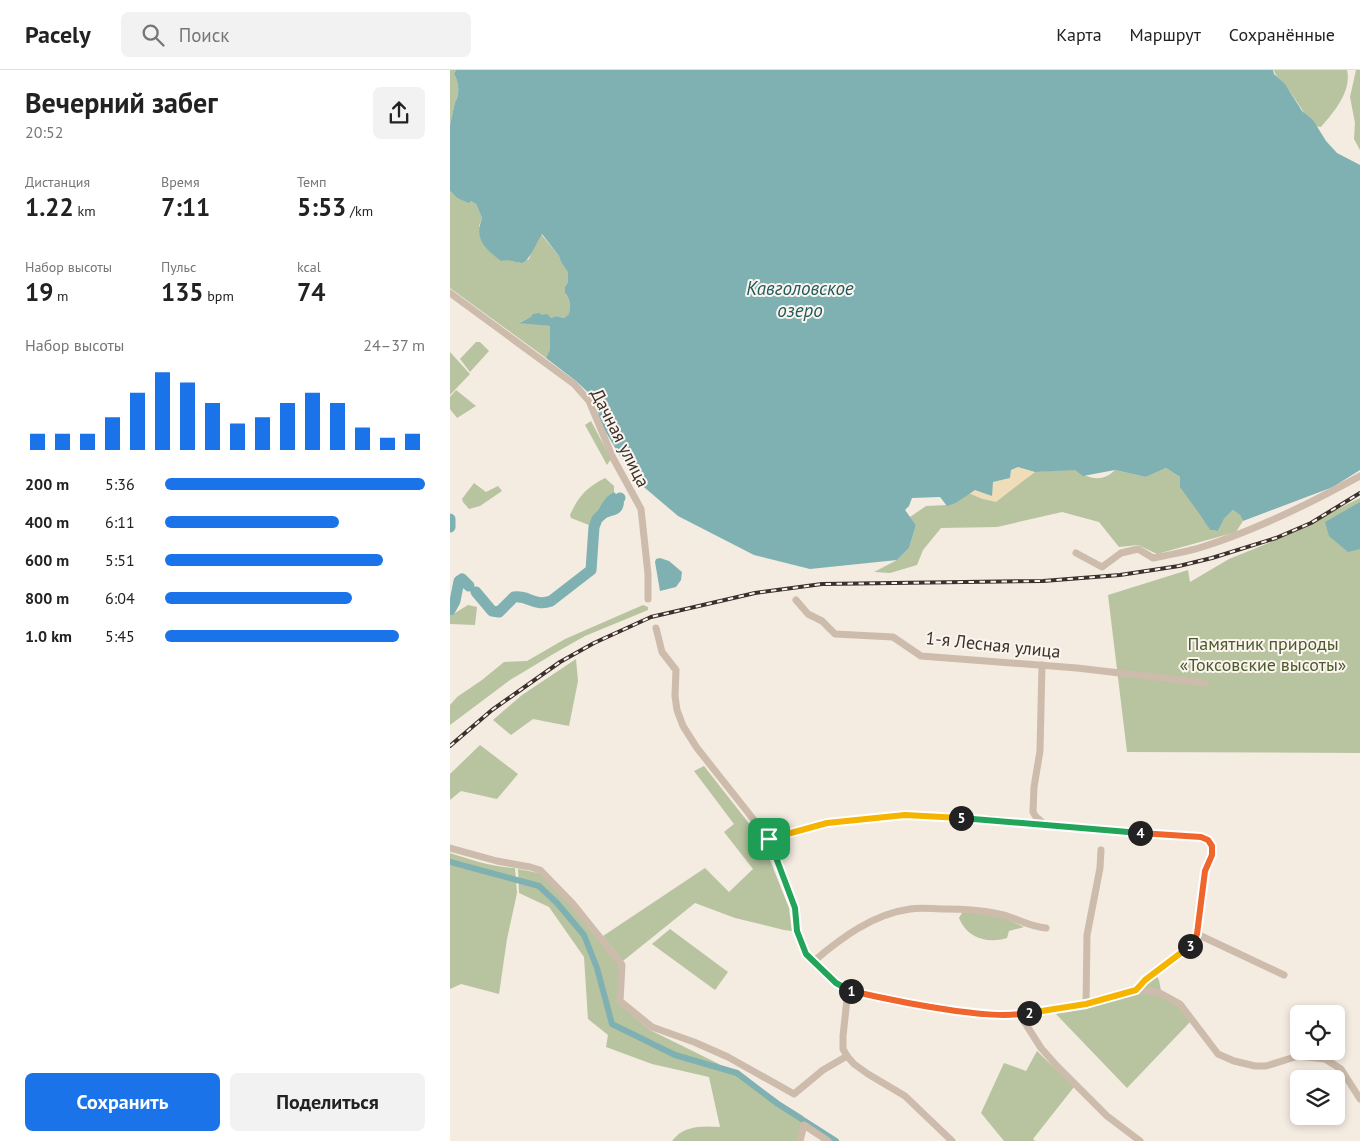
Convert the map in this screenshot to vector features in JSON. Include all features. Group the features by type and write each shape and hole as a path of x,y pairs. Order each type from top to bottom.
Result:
{"street":[{"name":"Дачная улица","path":"450,293 574,384 589,401 613,458 641,509 648,574 648,599"},
{"path":"1076,553 1102,567 1121,553 1138,550 1153,558 1201,548 1244,533 1283,516 1360,476"},
{"name":"1-я Лесная улица","path":"796,600 808,614 822,621 835,634 893,637 921,656 1042,665 1205,683"},
{"path":"656,628 662,652 676,670 676,703 683,726 697,748 769,839 795,908 797,931 806,954 836,983 848,990 932,1008 979,1014 1020,1015 1086,1004 1136,990 1158,992 1180,1004 1218,1054 1234,1061 1255,1066 1266,1066 1298,1056 1325,1058 1341,1069 1360,1099"},
{"path":"1042,665 1040,751 1034,787 1033,812 1044,824"},
{"path":"769,839 827,823 905,815 991,819 1201,837 1208,840 1212,846 1212,855 1205,871 1197,934 1193,944 1145,980 1136,990"},
{"path":"450,848 497,862 540,870 573,904 622,964 620,1001 652,1028 694,1042 728,1057 794,1094 823,1070 847,1056"},
{"path":"1086,1004 1087,935 1100,868 1101,850"},
{"path":"814,962 834,944 873,919 911,908 960,909 1000,914 1029,925 1046,928"},
{"path":"1197,934 1284,975"},
{"path":"848,990 842,1036 843,1049 847,1056 861,1069 905,1096 952,1141"},
{"path":"1020,1015 1041,1048 1058,1066 1107,1116 1140,1141"},
{"path":"800,1141 804,1126 828,1141"}],"green space":[{"path":"450,70 456,70 454,74 457,81 458,96 450,125"},
{"path":"1274,70 1347,70 1347,86 1341,101 1326,121 1321,127 1314,126"},
{"path":"1356,70 1360,70 1360,150 1354,139 1355,123 1350,97"},
{"path":"450,191 457,198 476,204 482,218 479,226 511,259 520,263 529,259 541,234 559,256 568,271 565,293 569,300 569,314 564,318 556,316 551,318 531,317 520,322 550,326 550,351 546,358 450,288"},
{"path":"476,342 480,342 489,351 470,372 460,359"},
{"path":"450,352 470,374 450,395"},
{"path":"456,390 476,406 457,418 450,409 450,397"},
{"path":"591,421 611,459 607,465 585,425"},
{"path":"1166,468 1180,477 1210,530 1218,531 1224,519 1233,510 1240,515 1243,521 1236,532 1157,554 1138,545 1119,547 1099,522 1062,512 997,527 941,528 923,550 917,565 890,573 874,572 897,560 909,548 916,525 910,517 926,506 956,503 969,493 983,499 1020,482 1035,472 1075,469 1090,477 1100,478 1115,470 1146,477"},
{"path":"605,478 614,486 614,492 605,499 595,515 597,519 594,527 571,518 570,515 573,508 584,493"},
{"path":"474,483 486,492 498,486 502,491 480,506 469,509 462,499"},
{"name":"Памятник природы «Токсовские высоты»","path":"1360,498 1360,753 1127,752 1108,595 1188,570 1190,582 1229,559 1271,542"},
{"path":"468,605 477,607 475,625 450,624 450,616"},
{"path":"643,605 648,607 648,610 585,636 555,653 510,680 450,725 450,705 457,697 504,662 527,661 565,639"},
{"path":"576,659 578,681 569,726 533,719 511,735 493,720 522,695"},
{"path":"480,745 518,774 497,799 461,791 450,800 450,774"},
{"path":"704,766 762,840 789,908 792,931 735,918 695,903 623,961 603,936 705,868 729,892 753,869 724,832 734,824 694,771"},
{"path":"450,853 490,865 515,868 517,893 507,939 499,994 461,984 450,989"},
{"path":"518,869 539,873 571,906 619,965 618,1003 650,1030 717,1063 803,1116 797,1141 672,1141 688,1129 720,1127 709,1077 652,1064 606,1047 608,1035 588,1019 584,957 549,907 519,893"},
{"path":"962,913 1000,916 1024,927 1009,931 1007,938 985,940 972,935 963,925 959,918"},
{"path":"670,929 728,972 715,990 652,944"},
{"path":"1156,975 1161,991 1179,1006 1190,1022 1127,1088 1054,1012 1108,1002 1136,993"},
{"path":"1037,1051 1074,1087 1033,1139 1035,1141 1004,1141 981,1113 1004,1063 1026,1071"}],"sand":[{"path":"1018,467 1035,472 996,502 969,493 993,482 1010,478 1011,470"}],"water":[{"name":"Кавголовское озеро","path":"456,70 1273,70 1274,74 1285,84 1302,111 1313,120 1326,141 1337,153 1360,165 1360,470 1333,487 1243,521 1240,515 1233,510 1224,519 1218,531 1210,530 1180,487 1180,477 1166,468 1146,477 1115,470 1083,476 1075,470 1035,472 1018,467 1011,470 1010,478 993,482 992,496 975,490 956,503 947,506 940,497 912,498 905,510 916,525 909,548 897,560 810,569 754,555 678,516 638,482 635,469 620,456 601,424 594,398 576,381 546,358 550,350 550,326 519,323 533,314 547,314 551,318 556,316 564,318 569,314 569,300 565,293 568,272 559,256 542,234 530,256 524,262 501,261 482,243 479,232 482,218 476,204 457,198 450,191 450,125 458,92 454,74"},
{"path":"614,492 624,503 623,508 619,513 603,519 594,527 597,519 595,515 605,499"},
{"path":"1360,502 1360,549 1348,552 1329,536 1325,522"},
{"path":"660,558 669,561 682,572 681,580 676,587 660,591 655,562 656,559"}],"waterway":[{"path":"476,592 492,611 499,612 514,597 540,603 551,601 591,570 594,527 597,519 620,498"},
{"path":"450,519 450,527"},
{"path":"450,610 455,601 459,581 462,579 469,586"},
{"path":"450,862 539,886 557,903 584,935 597,968 612,1024 675,1055 737,1073 778,1104 836,1141"}],"railway":[{"path":"450,746 492,710 560,662 594,643 651,617 755,593 822,584 1043,581 1120,575 1179,566 1276,538 1311,523 1360,493"}],"route":[{"path":"905,815 991,819 1201,837 1208,840 1212,846 1212,855 1205,871 1197,934 1193,944 1145,980 1136,990 1086,1004 1020,1015 1002,1015 979,1014 906,1003 848,990 836,983 806,954 797,931 795,908 769,839 827,823 905,815"}]}
